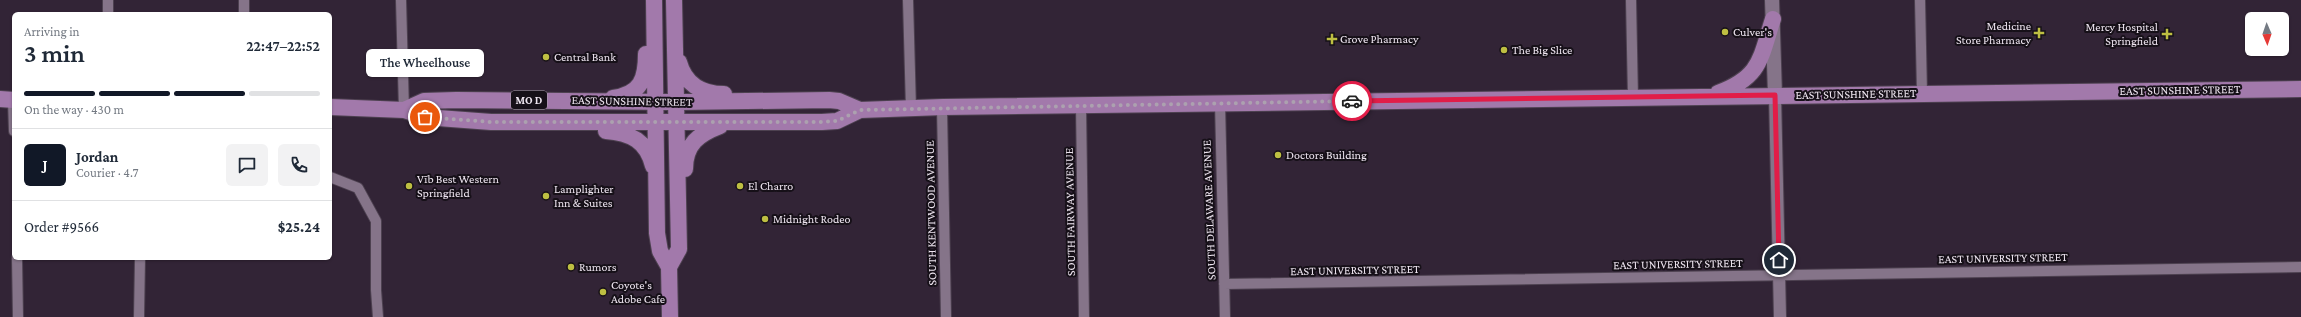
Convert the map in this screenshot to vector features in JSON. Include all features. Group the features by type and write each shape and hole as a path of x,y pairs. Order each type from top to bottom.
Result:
{"main road":[{"path":"597,101 626,95 642,82 646,67 646,0"},
{"path":"654,0 657,233 660,251 669,267 670,317"},
{"path":"669,267 679,249 678,102 674,0"},
{"path":"1772,0 1775,95"},
{"path":"1708,96 1741,84 1752,73 1760,58 1773,19"},
{"path":"676,50 684,76 690,83 707,92 804,95 829,100"},
{"name":"EAST SUNSHINE STREET","path":"404,110 424,101 678,102 829,100 839,101 860,110 1220,103 2283,88 2301,89"},
{"path":"2283,88 2301,98"},
{"name":"EAST SUNSHINE STREET","path":"332,107 404,110 425,117 491,122 656,123 822,122 837,121 860,110"},
{"path":"491,122 526,127 607,131 629,134 639,140 649,153 657,182"},
{"path":"679,237 685,225 685,166 688,151 700,135 728,123"}],"street":[{"path":"108,0 108,12"},
{"path":"244,0 244,12"},
{"path":"401,0 404,110"},
{"path":"908,0 911,109"},
{"path":"1630,0 1633,98"},
{"path":"1920,0 1922,93"},
{"path":"1775,95 1780,317"},
{"path":"9,100 12,119"},
{"name":"SOUTH DELAWARE AVENUE","path":"1220,103 1225,317"},
{"name":"SOUTH FAIRWAY AVENUE","path":"1081,106 1084,317"},
{"name":"SOUTH KENTWOOD AVENUE","path":"942,108 946,317"},
{"path":"332,178 358,188 376,220 378,317"},
{"path":"17,260 18,317"},
{"path":"139,317 140,260"},
{"name":"EAST UNIVERSITY STREET","path":"1224,284 2301,267"}],"way so far":[{"path":"425,117 491,122 822,122 837,121 860,110 943,107 968,108 1352,101"}],"place":[{"name":"Culver's","path":"1725,32"},
{"name":"Medicine Store Pharmacy","path":"2039,33"},
{"name":"Mercy Hospital Springfield","path":"2167,34"},
{"name":"Grove Pharmacy","path":"1332,39"},
{"name":"The Big Slice","path":"1504,50"},
{"name":"Central Bank","path":"546,57"},
{"name":"The Wheelhouse","path":"425,117"},
{"name":"Doctors Building","path":"1278,155"},
{"name":"Vīb Best Western Springfield","path":"409,186"},
{"name":"El Charro","path":"740,186"},
{"name":"Lamplighter Inn & Suites","path":"546,196"},
{"name":"Midnight Rodeo","path":"765,219"},
{"name":"Rumors","path":"571,267"},
{"name":"Coyote's Adobe Cafe","path":"603,292"}],"route":[{"path":"1352,101 1775,95 1779,260"}]}
